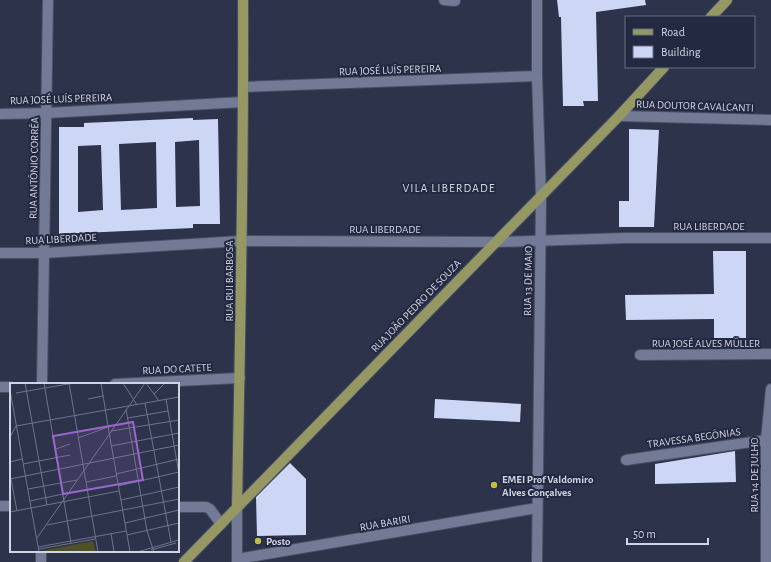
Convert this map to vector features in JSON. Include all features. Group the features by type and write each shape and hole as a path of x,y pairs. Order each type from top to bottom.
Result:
{"main road":[{"name":"RUA RUI BARBOSA","path":"237,507 240,378 243,0"},
{"path":"712,16 727,0"},
{"name":"RUA JOÃO PEDRO DE SOUZA","path":"184,562 619,116 663,68"}],"street":[{"name":"RUA ANTÔNIO CORRÊA","path":"42,383 48,0"},
{"path":"444,0 454,0"},
{"name":"RUA 13 DE MAIO","path":"536,0 541,196 537,508 538,562"},
{"name":"RUA JOSÉ LUÍS PEREIRA","path":"243,87 537,76"},
{"name":"RUA JOSÉ LUÍS PEREIRA","path":"0,114 47,113 243,102"},
{"name":"RUA DOUTOR CAVALCANTI","path":"619,116 771,120"},
{"name":"RUA LIBERDADE","path":"0,253 44,253 241,241 496,242 626,238 771,238"},
{"name":"RUA JOSÉ ALVES MÜLLER","path":"640,355 771,354"},
{"name":"RUA DO CATETE","path":"136,383 240,378"},
{"path":"0,388 10,387"},
{"name":"RUA 14 DE JULHO","path":"766,562 766,440 771,389"},
{"name":"TRAVESSA BEGÔNIAS","path":"626,460 766,440"},
{"path":"179,507 206,507 210,509 221,524"},
{"name":"RUA RUI BARBOSA","path":"236,561 237,507"},
{"name":"RUA BARIRI","path":"236,561 285,557 537,508"}],"building":[{"path":"557,0 645,0 646,5 596,12 598,101 583,101 584,106 563,106 561,17 559,17"},
{"path":"193,118 193,120 218,119 220,224 193,224 193,228 59,234 59,127 84,127 84,123","holes":["199,140 200,206 176,207 175,142","156,142 157,208 121,210 119,144","101,145 103,210 78,212 78,146"]},
{"path":"629,129 659,130 654,227 619,227 619,201 629,201"},
{"path":"713,251 746,251 746,338 714,338 714,319 626,320 625,295 714,294"},
{"path":"435,399 521,404 520,422 434,418"},
{"path":"735,451 736,482 655,484 655,464"},
{"path":"290,463 306,479 306,535 257,536 256,497"}],"place":[{"name":"EMEI Prof Valdomiro Alves Gonçalves","path":"494,485"},
{"name":"Posto","path":"258,541"}],"district":[{"name":"VILA LIBERDADE","path":"449,188"}]}
